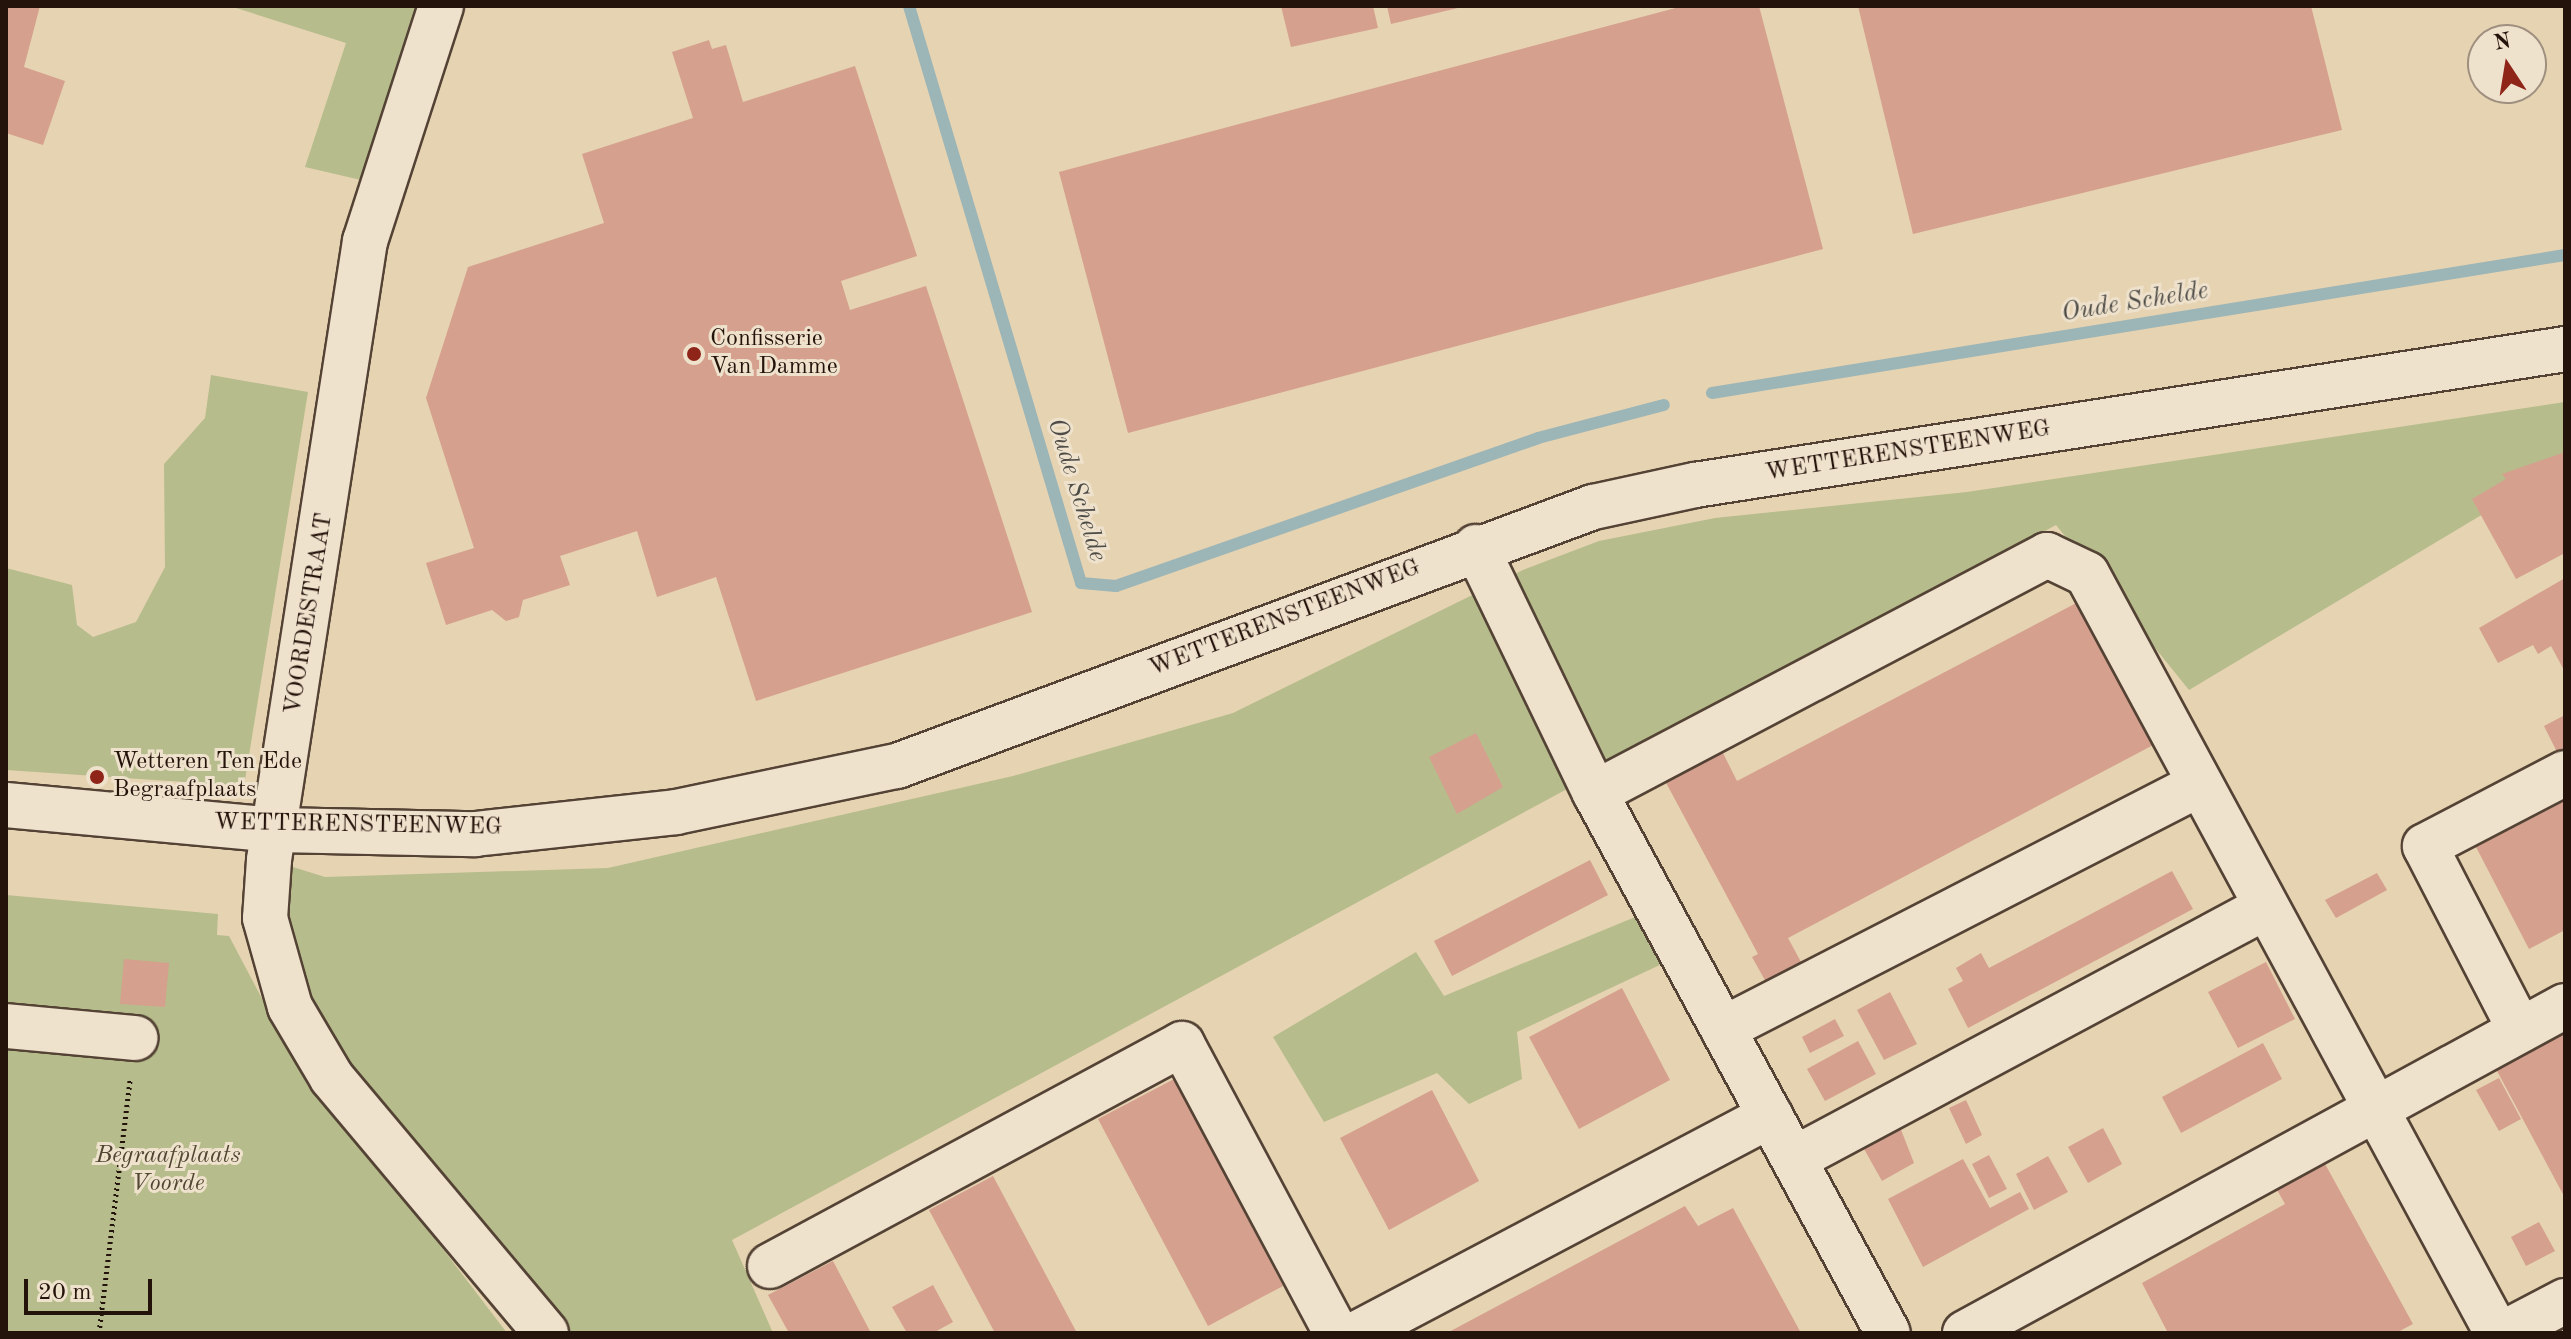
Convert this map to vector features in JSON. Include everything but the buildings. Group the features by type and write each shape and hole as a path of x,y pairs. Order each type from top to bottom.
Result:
{"street":[{"name":"VOORDESTRAAT","path":"441,6 365,241 265,918 290,1007 332,1078 546,1333"},
{"name":"WETTERENSTEENWEG","path":"6,805 277,830 475,834 676,812 897,766 1476,547 1593,507 1695,485 2565,349"},
{"path":"1476,547 1490,586 1595,793 1888,1333"},
{"path":"1595,793 2047,555 2087,574 2497,1333"},
{"path":"2520,1030 2425,846 2565,773"},
{"path":"1723,1029 2200,784"},
{"path":"1794,1159 2266,907"},
{"path":"1965,1333 2565,1006"},
{"path":"6,1026 135,1038"},
{"path":"770,1266 1182,1044 1336,1333"},
{"path":"1358,1333 1770,1116"},
{"path":"2504,1333 2565,1301"}],"path":[{"path":"99,1333 135,1038"}],"green space":[{"path":"230,6 422,6 361,180 305,167 346,43"},
{"path":"211,375 308,392 244,786 6,770 6,568 72,585 77,625 93,637 136,622 165,567 164,464 205,418"},
{"path":"2565,402 2565,465 2189,690 2056,525 732,1240 773,1333 565,1333 347,1066 308,1000 287,920 293,867 325,877 608,868 1013,776 1233,713 1523,570 1599,541 1715,518 1967,492"},
{"name":"Begraafplaats Voorde","path":"6,895 218,914 217,935 229,936 308,1086 401,1194 507,1333 6,1333"},
{"path":"1640,915 1664,963 1517,1032 1522,1079 1469,1104 1437,1073 1324,1122 1273,1037 1416,952 1444,996"}],"waterway":[{"name":"Oude Schelde","path":"909,6 1081,583 1116,586 1538,438 1664,405"},
{"name":"Oude Schelde","path":"1712,393 2565,255"}],"place":[{"name":"Confisserie Van Damme","path":"694,354"},
{"name":"Wetteren Ten Ede Begraafplaats","path":"97,777"}]}
